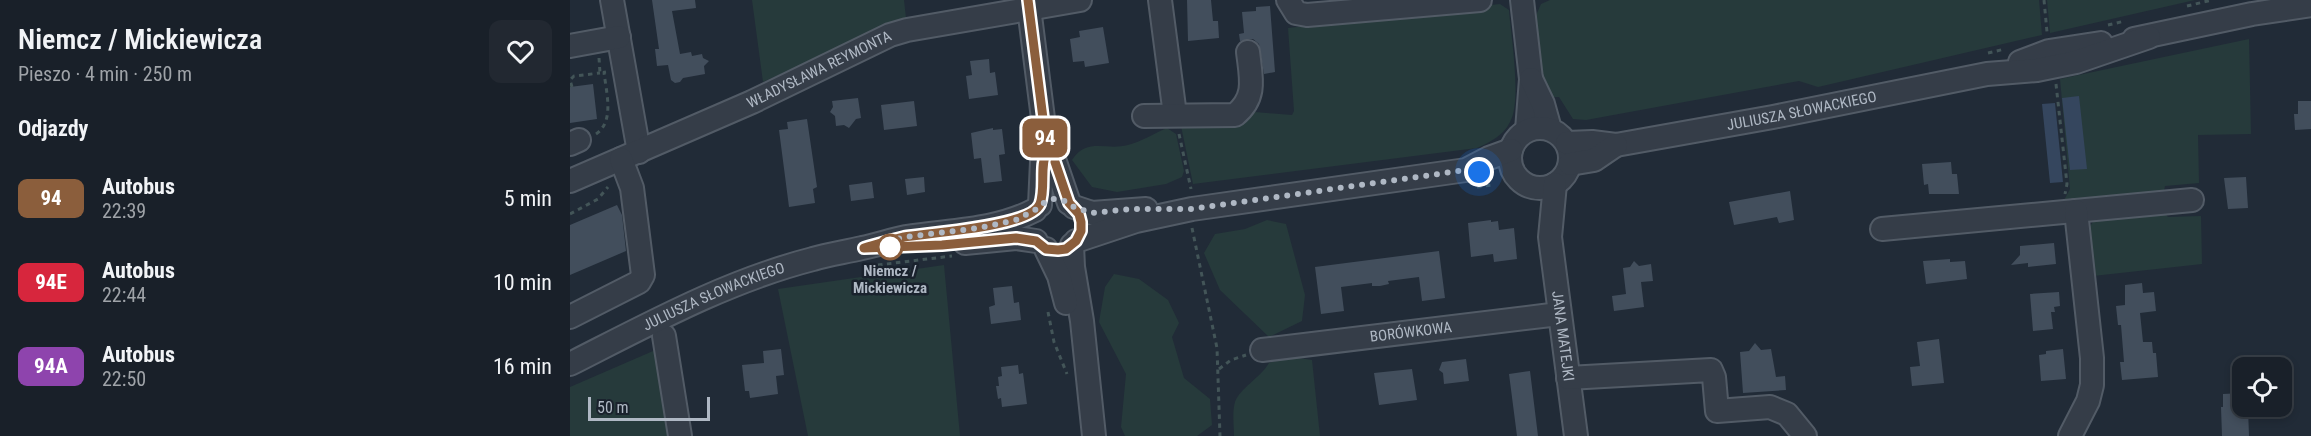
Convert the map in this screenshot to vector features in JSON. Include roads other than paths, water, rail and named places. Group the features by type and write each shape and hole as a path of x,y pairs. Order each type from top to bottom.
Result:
{"street":[{"path":"570,317 639,282 643,274 632,188 621,159 619,37 612,0"},
{"name":"WŁADYSŁAWA REYMONTA","path":"570,181 752,102 890,35 1028,4 1080,0"},
{"path":"1160,0 1175,115"},
{"path":"1288,0 1296,13 1307,15 1480,0"},
{"path":"1522,0 1531,79 1543,104 1539,130"},
{"name":"JULIUSZA SŁOWACKIEGO","path":"1568,154 1594,160 1616,145 1773,117 1987,74 2049,51 2149,37 2306,3"},
{"path":"1028,4 1047,150 1055,162 1081,222 1081,231 1074,243 1072,267 1082,321 1094,436"},
{"path":"570,46 619,37"},
{"path":"1144,116 1236,116 1245,107 1250,97 1248,52"},
{"path":"1539,130 1557,132 1568,154 1567,172 1545,185 1523,182 1515,174 1511,162 1511,150 1520,135 1539,130"},
{"path":"1047,150 1042,161 1043,176 1037,208 1030,228 1059,276 1090,404"},
{"path":"1466,170 1511,150"},
{"path":"1037,208 1054,199 1092,213 1192,199 1466,170 1491,175 1515,174"},
{"name":"JANA MATEJKI","path":"1545,185 1539,212 1550,237 1576,436"},
{"path":"1041,245 1058,250 1192,199"},
{"path":"1882,229 2192,200"},
{"name":"JULIUSZA SŁOWACKIEGO","path":"868,257 905,237 979,228 1016,220 1037,208"},
{"path":"2066,212 2092,358 2092,385 2088,401 2070,436"},
{"name":"JULIUSZA SŁOWACKIEGO","path":"570,364 651,322 729,287 813,258 868,257 942,245 1016,238 1041,245"},
{"name":"BORÓWKOWA","path":"1262,350 1559,314"},
{"path":"664,336 680,436"},
{"path":"1568,378 1711,370 1718,411 1770,407 1787,414 1805,436"}],"water":[{"path":"2079,96 2087,169 2070,170 2062,98"},
{"path":"2055,103 2063,182 2050,183 2042,104"}],"place":[{"name":"Niemcz / Mickiewicza","path":"890,247"}]}
